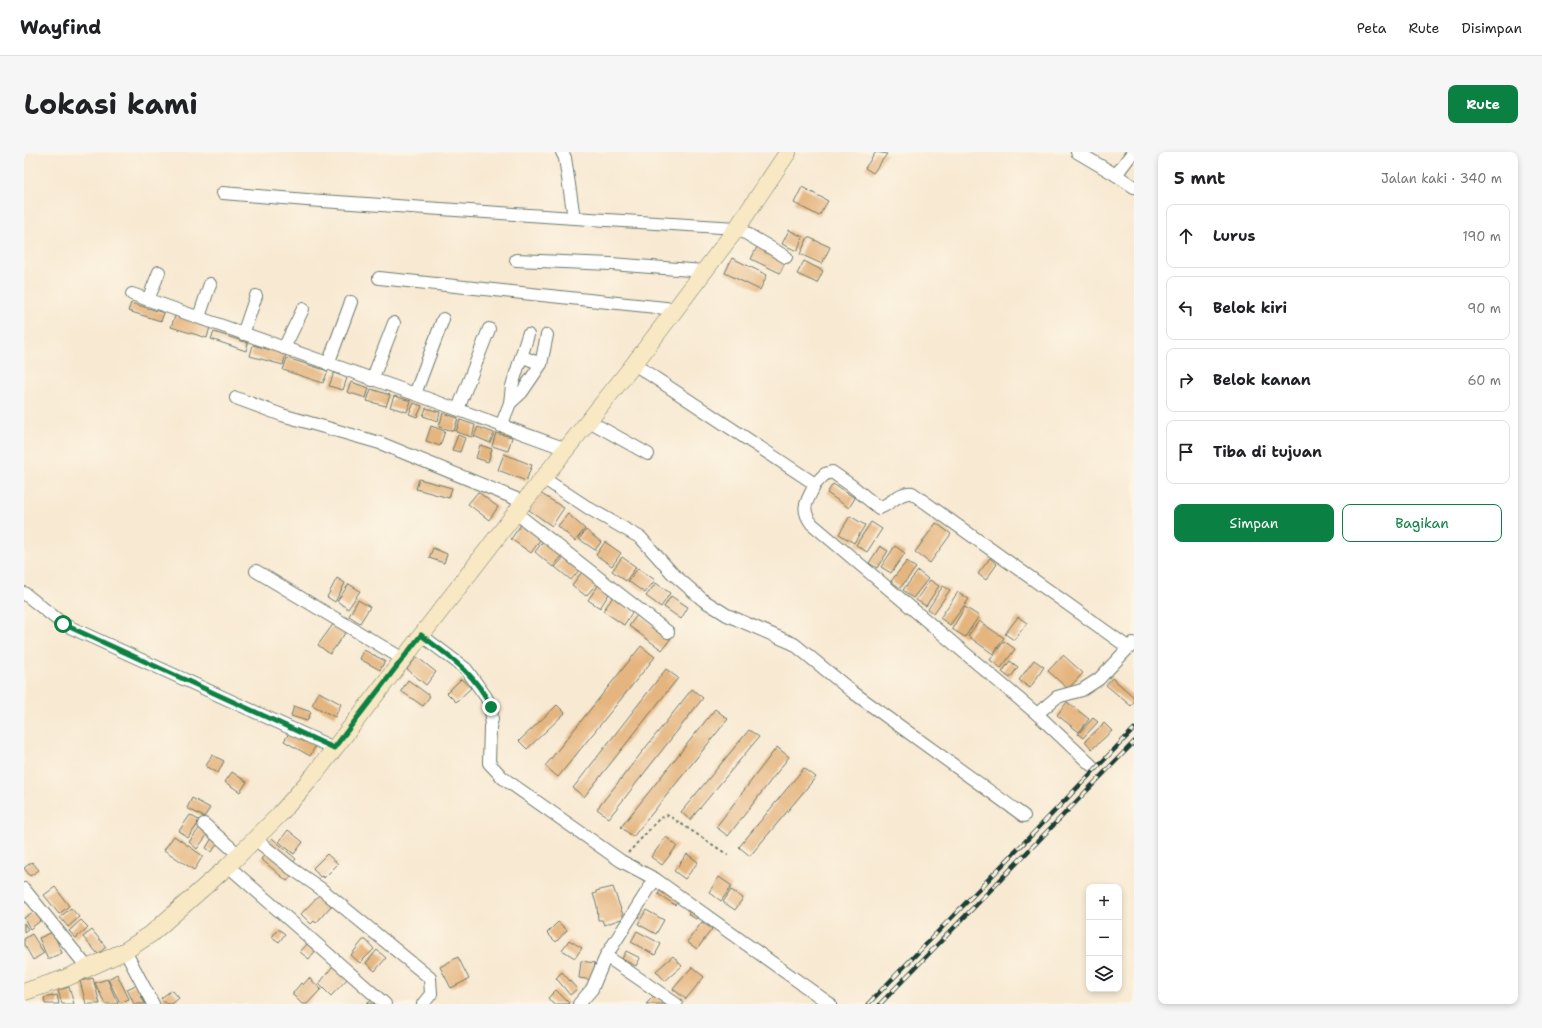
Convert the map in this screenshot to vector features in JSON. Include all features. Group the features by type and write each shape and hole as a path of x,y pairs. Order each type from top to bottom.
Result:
{"street":[{"path":"562,152 565,158 574,218"},
{"path":"24,992 66,978 87,967 125,951 151,934 176,914 234,860 285,809 334,748 520,507 634,364 737,228 788,152"},
{"path":"1077,152 1134,187"},
{"path":"1116,175 1133,152"},
{"path":"223,193 307,200 737,228 786,257"},
{"path":"516,260 611,264 704,271"},
{"path":"148,300 160,272"},
{"path":"379,278 675,309"},
{"path":"199,317 210,284"},
{"path":"132,294 372,380 458,409 566,449"},
{"path":"243,334 256,296"},
{"path":"328,364 351,302"},
{"path":"284,348 303,308"},
{"path":"415,394 443,319"},
{"path":"372,380 394,323"},
{"path":"458,409 489,329"},
{"path":"501,426 510,403 515,374 523,357 528,335"},
{"path":"510,403 522,392 542,364 547,335"},
{"path":"523,357 542,364"},
{"path":"634,364 815,484"},
{"path":"236,398 282,415 380,443 520,507 668,632"},
{"path":"589,421 648,454"},
{"path":"1037,714 1061,695 1076,693 1099,679 1131,645 912,493 907,492 902,494 878,508 852,486 832,472 825,474 815,484 805,506 804,512 812,524 1037,714 1091,765"},
{"path":"543,478 590,509 641,538 672,572 703,600 726,615 794,644 854,693 1024,816"},
{"path":"256,571 403,659"},
{"path":"24,592 63,624 334,748"},
{"path":"421,635 466,669 486,697 491,707 492,719 490,727 490,763 495,771 621,861 655,879 830,1004"},
{"path":"204,824 234,860 385,1004"},
{"path":"255,839 291,868 320,888 430,978 431,994 423,1004"},
{"path":"579,1004 592,989 606,956 655,879"},
{"path":"24,889 87,967"},
{"path":"125,951 153,1004"},
{"path":"606,956 676,1004"}],"path":[{"path":"621,861 660,818 668,815 728,855"}],"building":[{"path":"876,152 887,154 873,173 865,168"},
{"path":"802,187 828,201 819,216 794,203"},
{"path":"789,230 803,237 797,251 782,244"},
{"path":"808,237 830,247 822,264 800,254"},
{"path":"758,245 787,258 780,273 751,259"},
{"path":"732,258 767,275 760,290 725,273"},
{"path":"804,261 823,271 817,283 797,274"},
{"path":"131,303 164,313 161,321 128,311"},
{"path":"175,316 210,327 207,338 171,327"},
{"path":"214,332 248,343 246,351 211,339"},
{"path":"253,345 286,354 283,365 250,356"},
{"path":"287,358 328,371 323,383 283,370"},
{"path":"334,373 347,378 343,390 329,386"},
{"path":"351,382 369,388 366,398 347,392"},
{"path":"371,389 390,395 386,406 367,401"},
{"path":"394,396 411,401 407,412 390,407"},
{"path":"414,403 422,406 417,417 409,414"},
{"path":"426,408 440,412 438,421 423,416"},
{"path":"443,413 458,418 454,431 439,427"},
{"path":"460,420 475,425 472,437 456,432"},
{"path":"431,426 445,431 440,446 426,441"},
{"path":"478,427 494,433 490,443 474,436"},
{"path":"496,433 512,437 508,451 492,446"},
{"path":"458,435 465,438 460,452 452,450"},
{"path":"480,445 492,449 488,462 476,458"},
{"path":"504,454 532,465 526,481 498,470"},
{"path":"419,479 452,488 449,498 416,489"},
{"path":"833,484 855,498 849,508 827,493"},
{"path":"478,492 498,507 489,520 468,504"},
{"path":"540,493 564,508 552,526 529,510"},
{"path":"568,514 585,529 575,541 558,526"},
{"path":"850,516 865,525 854,543 839,534"},
{"path":"871,522 882,529 867,552 856,545"},
{"path":"522,523 542,537 531,553 511,539"},
{"path":"936,523 951,534 930,563 915,552"},
{"path":"586,530 601,542 595,550 579,539"},
{"path":"543,541 562,556 553,567 535,552"},
{"path":"605,542 621,553 612,566 596,555"},
{"path":"880,546 888,551 877,568 869,563"},
{"path":"895,546 905,553 891,573 881,567"},
{"path":"433,548 447,554 444,563 429,558"},
{"path":"565,556 580,569 571,580 555,567"},
{"path":"622,557 636,567 626,581 612,571"},
{"path":"990,558 997,564 986,580 978,574"},
{"path":"907,561 916,568 900,588 891,581"},
{"path":"638,568 655,580 645,593 628,581"},
{"path":"918,571 928,579 913,598 903,590"},
{"path":"582,572 597,583 586,596 572,585"},
{"path":"337,578 345,583 335,602 327,597"},
{"path":"930,580 939,586 926,606 916,600"},
{"path":"656,583 670,593 661,607 646,596"},
{"path":"349,584 360,591 348,609 337,601"},
{"path":"599,584 611,591 600,608 588,600"},
{"path":"943,586 950,590 934,613 928,609"},
{"path":"958,592 969,599 950,625 940,618"},
{"path":"671,596 688,607 681,619 664,607"},
{"path":"613,597 633,611 624,625 603,611"},
{"path":"358,600 370,607 360,623 349,616"},
{"path":"965,607 979,616 965,637 952,629"},
{"path":"638,614 671,638 662,650 629,626"},
{"path":"1018,617 1027,623 1014,640 1005,634"},
{"path":"979,621 1004,638 993,654 968,636"},
{"path":"334,623 346,632 330,654 318,645"},
{"path":"1004,641 1015,649 1001,668 990,660"},
{"path":"641,646 655,657 558,777 545,766"},
{"path":"364,650 385,661 380,670 360,659"},
{"path":"1063,655 1083,673 1068,689 1048,671"},
{"path":"417,657 436,672 426,685 407,669"},
{"path":"1034,660 1044,667 1030,688 1019,680"},
{"path":"1010,661 1018,667 1010,678 1002,672"},
{"path":"666,669 678,678 584,797 573,788"},
{"path":"1112,678 1134,697 1134,702 1131,706 1106,685"},
{"path":"461,679 471,688 456,702 447,693"},
{"path":"408,680 430,696 423,706 401,691"},
{"path":"692,689 703,698 609,818 597,809"},
{"path":"319,692 341,704 335,717 312,705"},
{"path":"1067,702 1089,719 1079,732 1057,715"},
{"path":"557,705 565,713 527,749 519,741"},
{"path":"294,706 311,712 307,721 291,716"},
{"path":"715,709 728,719 633,837 621,827"},
{"path":"1093,718 1098,722 1083,738 1078,734"},
{"path":"1104,723 1112,731 1092,749 1085,741"},
{"path":"291,730 316,745 310,756 284,741"},
{"path":"749,730 759,737 690,820 681,812"},
{"path":"777,747 789,757 728,836 716,827"},
{"path":"212,755 224,761 218,773 206,766"},
{"path":"804,768 816,777 750,856 739,847"},
{"path":"232,772 247,782 240,792 225,782"},
{"path":"192,798 210,808 204,817 187,808"},
{"path":"190,815 200,821 188,838 179,831"},
{"path":"202,825 210,831 197,849 189,842"},
{"path":"288,830 303,842 294,854 279,842"},
{"path":"174,836 203,856 194,870 164,850"},
{"path":"213,836 219,840 212,852 206,848"},
{"path":"666,837 677,846 662,865 651,857"},
{"path":"272,838 296,859 290,866 266,845"},
{"path":"267,852 293,874 287,881 261,859"},
{"path":"327,854 338,864 324,878 322,876 320,877 313,868"},
{"path":"687,854 698,862 685,879 674,871"},
{"path":"32,862 39,870 30,876 24,868"},
{"path":"719,877 732,886 721,901 709,892"},
{"path":"55,887 69,906 59,914 44,895"},
{"path":"613,887 624,918 604,925 602,920 598,920 597,906 593,894 596,893 596,891"},
{"path":"663,887 680,898 675,905 658,894"},
{"path":"731,890 743,898 735,910 723,902"},
{"path":"322,892 332,902 329,904 331,906 316,923 314,921 311,924 301,914"},
{"path":"71,908 79,917 68,927 60,917"},
{"path":"692,908 700,913 696,919 688,914"},
{"path":"37,909 44,918 30,929 24,918"},
{"path":"646,910 664,920 656,934 638,924"},
{"path":"81,920 88,927 76,938 69,931"},
{"path":"558,922 567,930 556,942 547,933"},
{"path":"702,922 712,929 697,949 687,942"},
{"path":"24,923 28,929 24,932"},
{"path":"278,929 285,934 279,942 272,937"},
{"path":"92,930 106,947 98,954 83,937"},
{"path":"637,931 661,944 655,955 631,942"},
{"path":"53,932 62,953 48,959 39,938"},
{"path":"32,934 44,953 33,960 24,944 24,939"},
{"path":"363,940 366,940 374,949 360,963 351,955"},
{"path":"569,940 582,948 575,958 562,950"},
{"path":"308,943 316,950 309,959 300,952"},
{"path":"377,950 386,958 375,971 366,963"},
{"path":"626,951 640,958 636,966 622,959"},
{"path":"673,956 682,966 665,981 656,971"},
{"path":"458,957 469,979 451,988 440,967"},
{"path":"581,961 595,963 593,980 579,978"},
{"path":"335,963 349,977 331,996 319,984"},
{"path":"692,967 704,977 686,999 673,989"},
{"path":"562,972 577,989 570,995 556,978"},
{"path":"117,974 129,999 120,1003 108,979"},
{"path":"93,978 100,1004 86,1004 80,981"},
{"path":"309,978 321,989 307,1004 302,1004 293,995 293,993 301,983 303,985"},
{"path":"107,979 118,1004 105,1004 95,983"},
{"path":"136,985 145,1004 134,1004 127,989"},
{"path":"69,987 74,1004 62,1004 58,990"},
{"path":"172,990 179,998 172,1004 166,1004 161,998"},
{"path":"556,990 569,1003 568,1004 553,1004 548,998"},
{"path":"657,993 669,1004 646,1004"},
{"path":"57,995 59,1004 45,1004 44,998"},
{"path":"376,996 382,1004 367,1004"}],"railway":[{"path":"868,1004 1134,729"},
{"path":"880,1004 1134,742"}],"route":[{"path":"63,624 334,748 421,635 466,669 486,697 491,707"}]}
